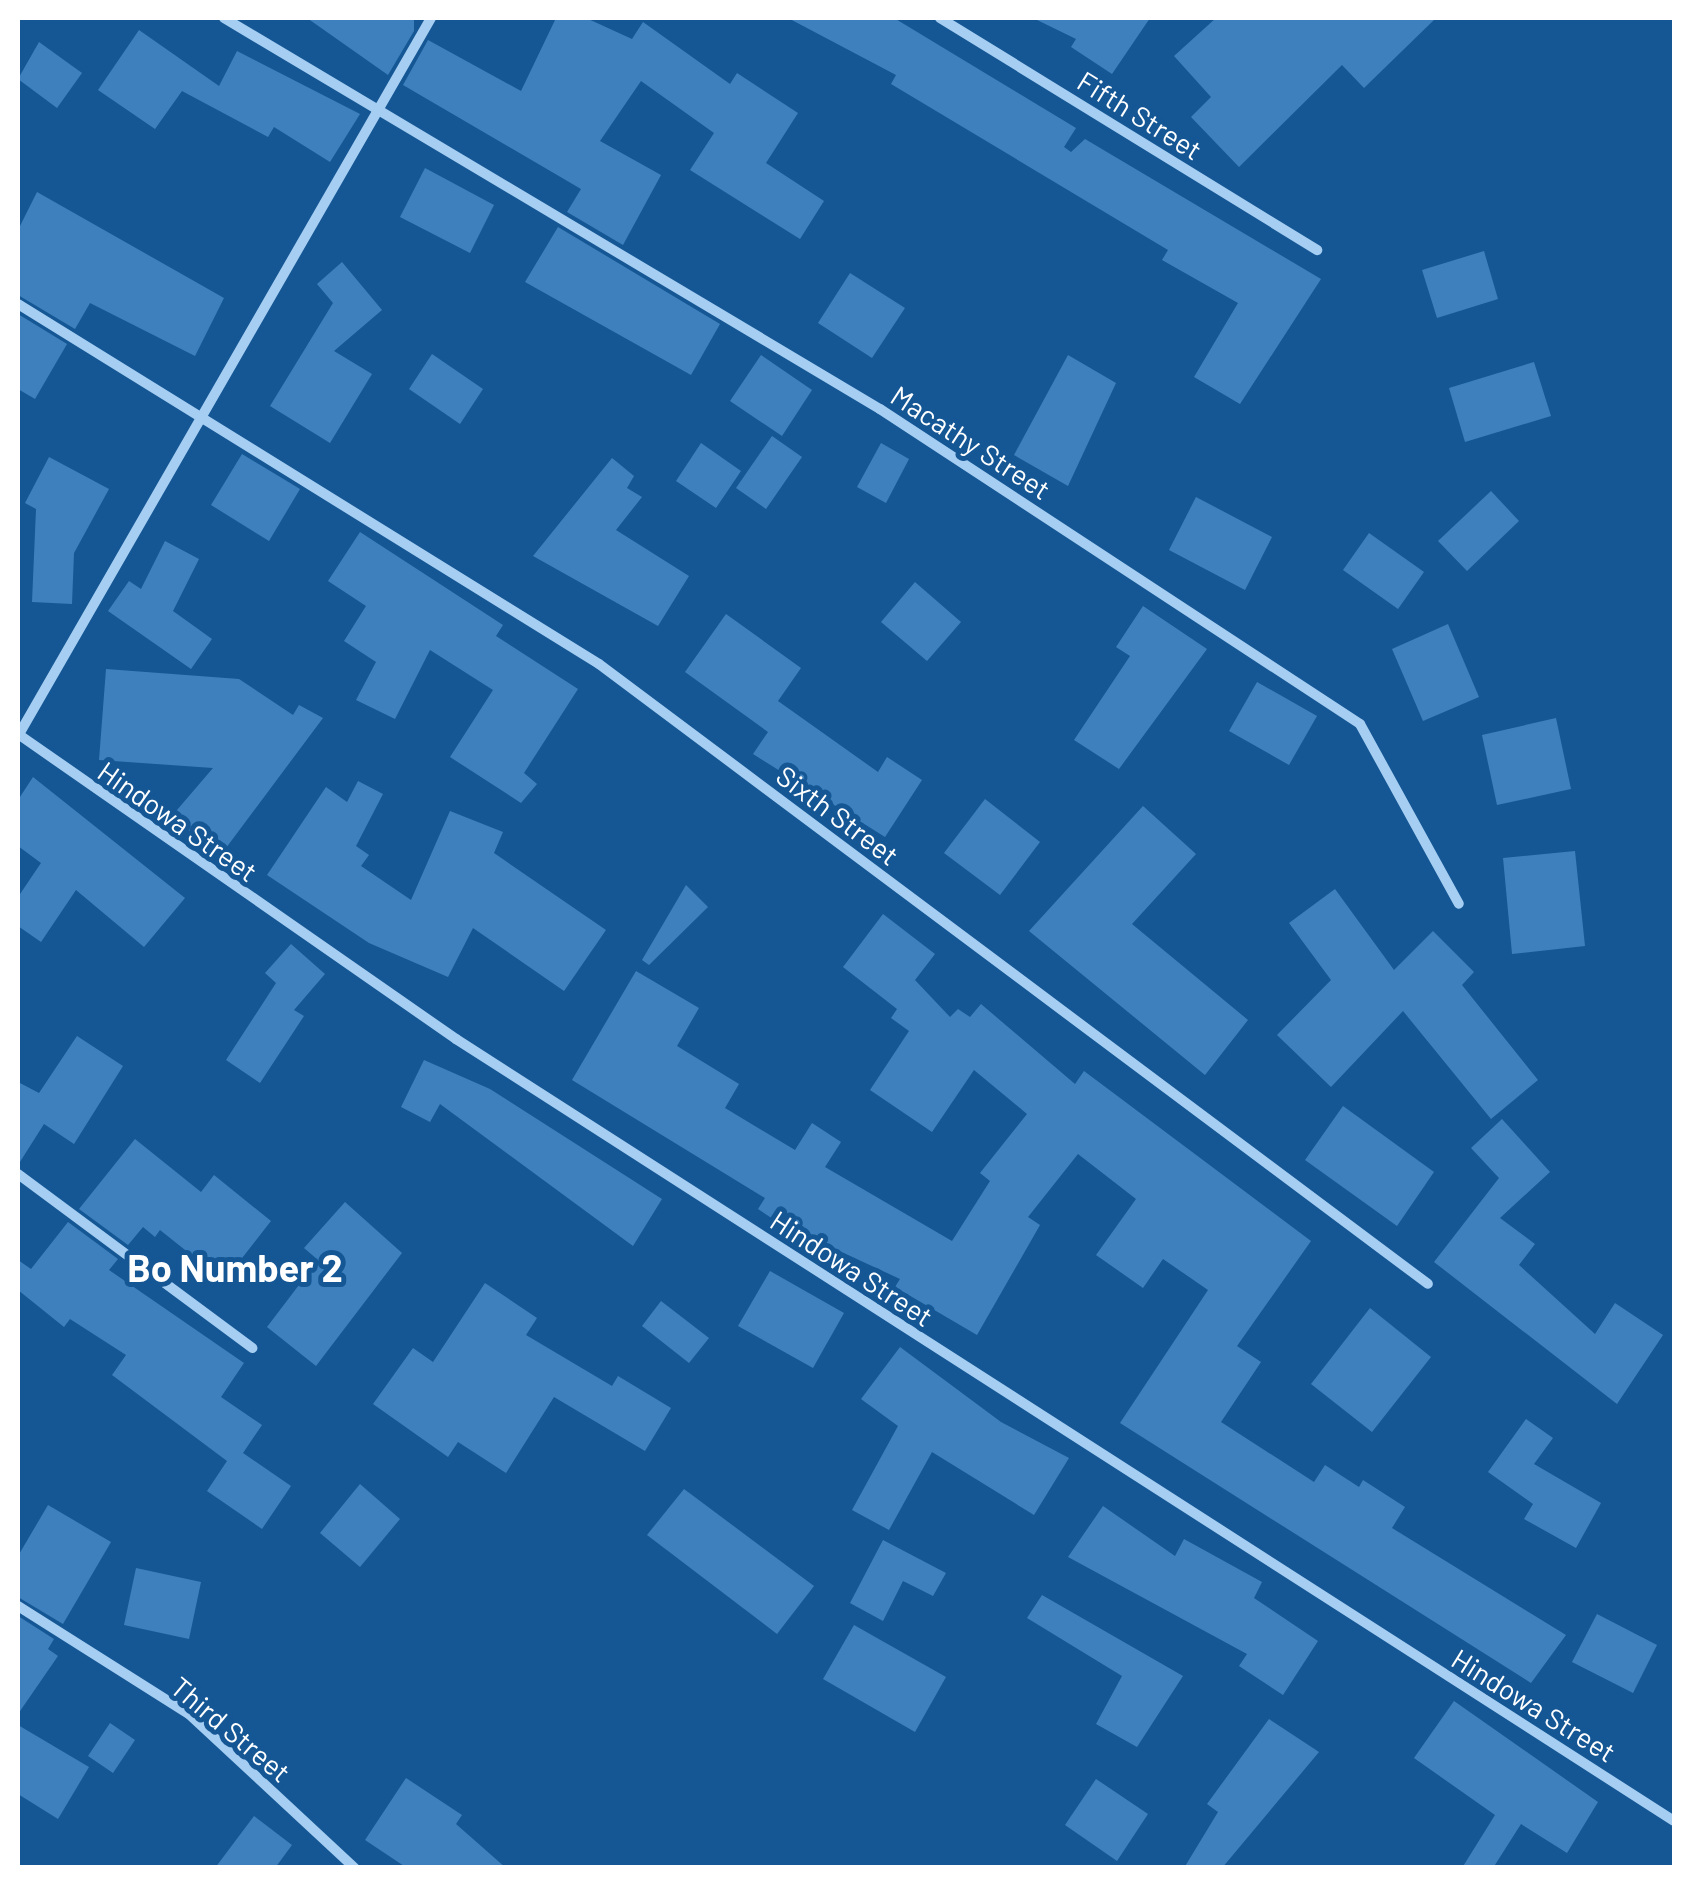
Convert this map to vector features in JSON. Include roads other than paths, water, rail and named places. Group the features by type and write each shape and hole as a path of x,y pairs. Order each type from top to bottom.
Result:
{"street":[{"name":"Macathy Street","path":"224,18 880,408 1360,724 1459,904"},
{"path":"18,735 374,104 431,18"},
{"name":"Fifth Street","path":"940,18 1317,250"},
{"name":"Sixth Street","path":"18,304 200,413 599,664 1428,1284"},
{"name":"Hindowa Street","path":"18,735 456,1040 1674,1821"},
{"path":"18,1174 252,1348"},
{"name":"Third Street","path":"18,1606 188,1714 355,1868"}],"district":[{"name":"Bo Number 2","path":"235,1268"}]}
